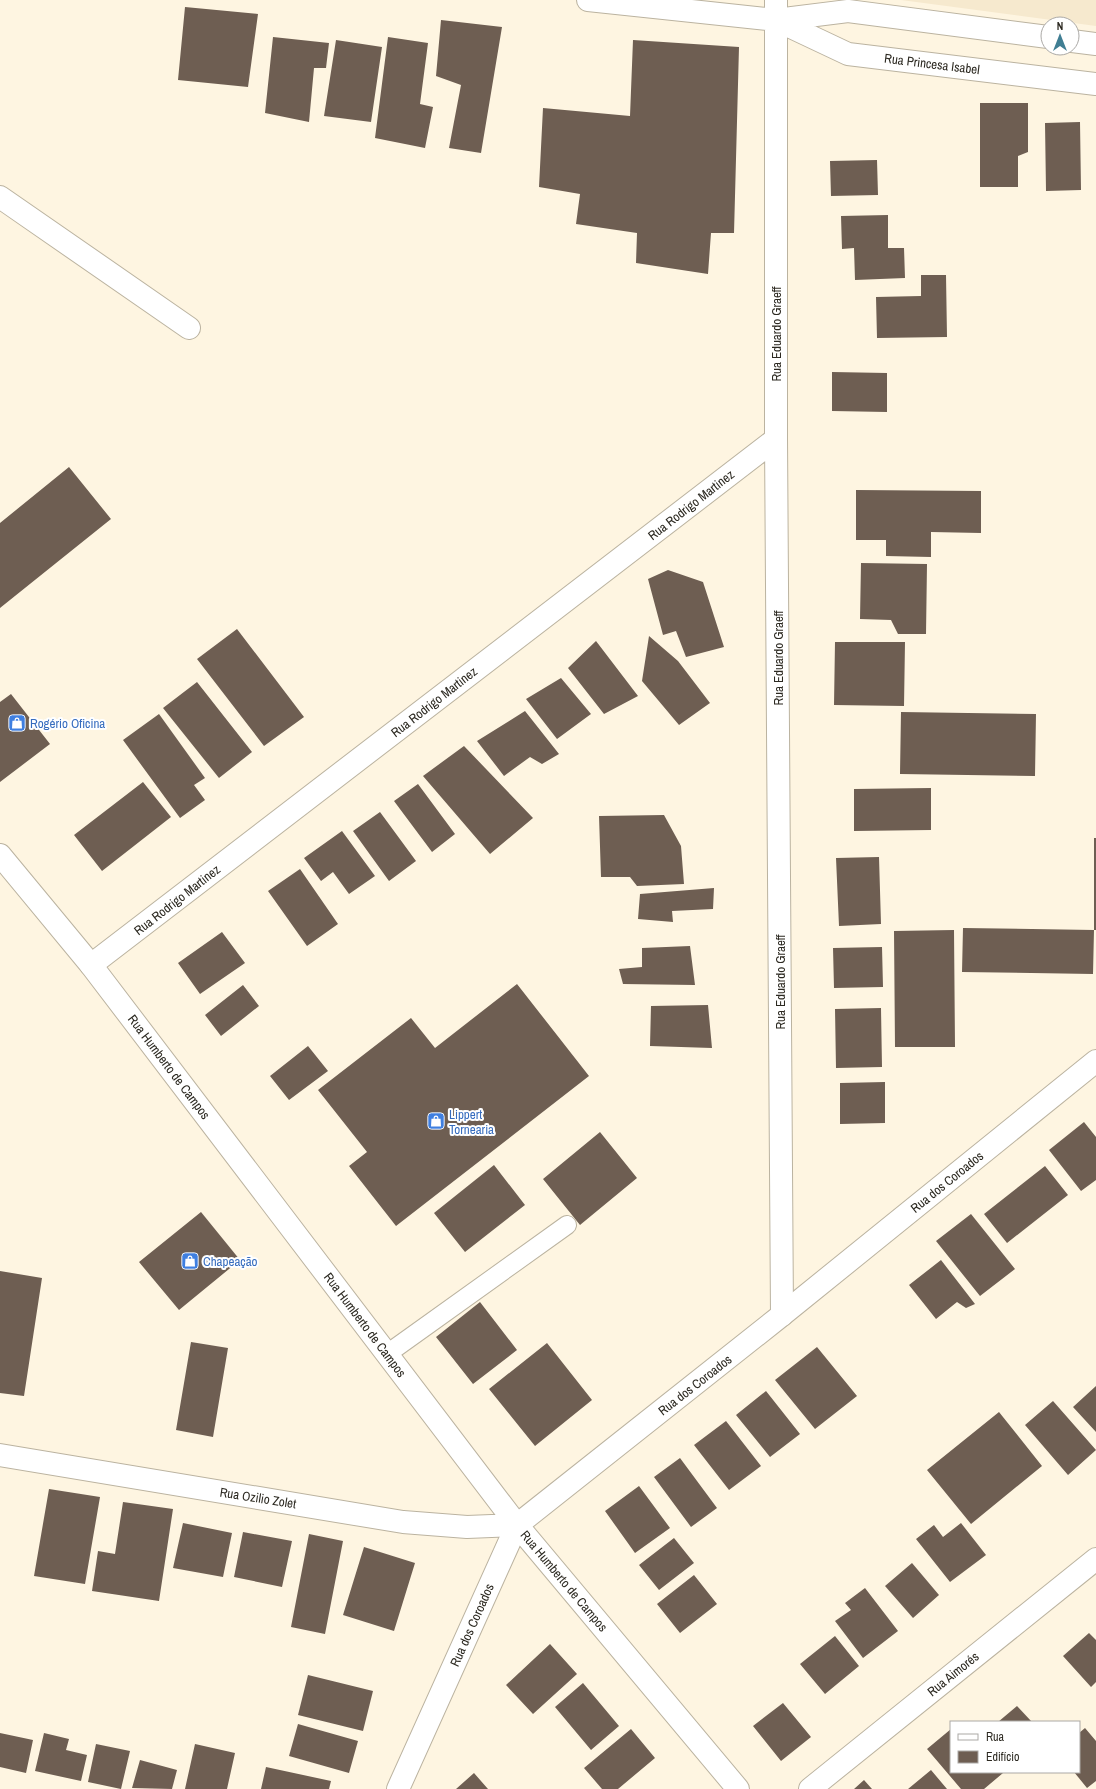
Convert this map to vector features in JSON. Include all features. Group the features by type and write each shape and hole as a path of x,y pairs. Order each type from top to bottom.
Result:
{"street":[{"name":"Rua Princesa Isabel","path":"588,0 776,10 848,11 1040,36"},
{"name":"Rua Princesa Isabel","path":"776,10 848,54 1096,84"},
{"name":"Rua Eduardo Graeff","path":"776,10 776,439 782,1315"},
{"path":"1080,41 1096,44"},
{"path":"0,197 189,328"},
{"name":"Rua Rodrigo Martinez","path":"91,965 776,439"},
{"name":"Rua Humberto de Campos","path":"0,855 91,965 517,1525 738,1789"},
{"name":"Rua dos Coroados","path":"398,1789 517,1525 782,1315 1096,1061"},
{"name":"Rua Ozilio Zolet","path":"0,1456 403,1522 467,1527 517,1525"},
{"name":"Rua Aimorés","path":"810,1789 1096,1559"}],"lane":[{"path":"387,1354 567,1225"}],"shaded area":[{"path":"901,0 1096,0 1096,26 1080,24 1080,16 1040,16 1040,19"}],"building":[{"path":"185,7 258,14 248,87 178,80"},
{"path":"441,20 502,27 481,153 449,148 461,85 436,76"},
{"path":"273,37 329,43 326,68 314,68 309,122 265,113"},
{"path":"388,37 428,43 420,104 433,107 425,148 375,138"},
{"path":"336,40 382,47 371,122 324,116"},
{"path":"633,40 739,47 734,233 711,233 708,274 636,263 637,233 576,224 580,194 539,187 543,108 630,116"},
{"path":"980,103 1028,103 1028,152 1018,156 1018,187 980,187"},
{"path":"1080,122 1081,190 1046,191 1045,123"},
{"path":"877,160 878,195 831,196 830,161"},
{"path":"888,215 888,248 904,248 905,278 855,280 854,248 842,249 841,216"},
{"path":"921,275 946,275 947,337 877,338 876,297 921,296"},
{"path":"832,372 887,373 887,412 832,411"},
{"path":"69,467 111,519 0,608 0,523"},
{"path":"856,490 981,491 981,533 931,532 931,557 886,556 886,540 856,540"},
{"path":"861,563 927,564 926,634 898,634 891,620 860,619"},
{"path":"668,570 703,582 724,647 686,657 676,631 663,635 648,579"},
{"path":"237,629 304,717 264,746 197,659"},
{"path":"649,636 678,661 710,703 679,725 642,681"},
{"path":"596,641 638,696 604,714 568,668"},
{"path":"835,642 905,642 904,706 834,705"},
{"path":"561,678 591,714 557,739 526,699"},
{"path":"197,682 252,752 219,778 163,708"},
{"name":"Rogério Oficina","path":"11,694 50,744 0,782 0,702"},
{"path":"525,711 559,754 542,764 530,757 504,776 477,741"},
{"path":"901,712 1036,714 1035,776 900,774"},
{"path":"159,714 205,778 194,785 205,800 180,818 123,740"},
{"path":"464,746 533,818 490,854 423,776"},
{"path":"143,782 171,817 102,871 74,835"},
{"path":"418,784 455,834 432,852 394,801"},
{"path":"931,788 931,830 854,831 854,789"},
{"path":"380,812 416,861 389,881 353,831"},
{"path":"664,815 681,846 684,884 637,886 630,877 601,877 599,816"},
{"path":"342,831 375,876 349,894 333,872 321,881 304,858"},
{"path":"1094,838 1096,838 1096,930 1094,930"},
{"path":"879,857 881,924 839,926 836,858"},
{"path":"300,869 338,924 307,946 268,891"},
{"path":"714,888 713,909 672,911 673,922 638,919 640,894"},
{"path":"963,928 1094,930 1093,974 962,972"},
{"path":"954,930 955,1047 895,1047 894,931"},
{"path":"222,932 245,963 200,994 178,963"},
{"path":"690,946 695,985 623,984 619,969 642,967 642,948"},
{"path":"882,947 883,987 834,988 833,948"},
{"name":"Lippert Tornearia","path":"517,984 589,1076 396,1226 349,1166 367,1152 318,1090 411,1018 435,1048"},
{"path":"243,985 259,1006 221,1036 205,1015"},
{"path":"708,1005 712,1048 650,1046 651,1006"},
{"path":"881,1008 882,1067 836,1068 835,1009"},
{"path":"308,1046 328,1071 289,1100 270,1076"},
{"path":"885,1082 885,1123 840,1124 840,1083"},
{"path":"1084,1122 1096,1137 1096,1180 1081,1191 1049,1150"},
{"path":"600,1132 637,1178 580,1225 543,1179"},
{"path":"494,1165 525,1205 465,1252 434,1213"},
{"path":"1045,1166 1068,1195 1007,1243 984,1214"},
{"name":"Chapeação","path":"201,1212 240,1260 179,1310 139,1262"},
{"path":"971,1214 1015,1269 980,1296 936,1241"},
{"path":"941,1260 975,1304 966,1308 957,1302 936,1319 909,1285"},
{"path":"0,1271 42,1278 24,1396 0,1393"},
{"path":"480,1302 517,1350 473,1384 436,1337"},
{"path":"191,1342 228,1348 213,1437 176,1430"},
{"path":"547,1343 592,1400 535,1446 489,1389"},
{"path":"817,1347 857,1396 815,1429 775,1380"},
{"path":"1096,1386 1096,1432 1073,1407"},
{"path":"766,1391 800,1434 770,1457 736,1415"},
{"path":"1053,1401 1096,1450 1068,1475 1025,1425"},
{"path":"999,1412 1042,1466 971,1524 927,1470"},
{"path":"726,1421 761,1466 729,1490 694,1445"},
{"path":"680,1458 717,1508 691,1527 654,1477"},
{"path":"639,1486 670,1528 635,1553 605,1511"},
{"path":"49,1489 100,1497 85,1584 34,1576"},
{"path":"123,1502 173,1509 159,1601 92,1591 98,1551 115,1554"},
{"path":"183,1523 232,1533 223,1577 173,1568"},
{"path":"961,1523 986,1555 950,1582 916,1539 934,1525 943,1537"},
{"path":"243,1532 292,1541 282,1587 234,1577"},
{"path":"309,1534 343,1541 325,1634 291,1627"},
{"path":"674,1538 694,1563 659,1590 639,1565"},
{"path":"364,1547 415,1563 394,1631 343,1615"},
{"path":"912,1563 939,1595 913,1618 885,1586"},
{"path":"694,1575 717,1604 680,1633 657,1604"},
{"path":"865,1588 898,1631 863,1658 835,1621 851,1610 845,1603"},
{"path":"1089,1633 1096,1640 1096,1682 1091,1687 1063,1656"},
{"path":"835,1636 859,1666 825,1694 800,1664"},
{"path":"550,1644 577,1674 533,1714 506,1685"},
{"path":"308,1675 373,1691 363,1731 298,1715"},
{"path":"583,1683 619,1726 591,1750 555,1707"},
{"path":"783,1703 811,1737 781,1761 753,1726"},
{"path":"1017,1706 1031,1721 999,1721"},
{"path":"298,1724 358,1741 349,1773 289,1756"},
{"path":"1085,1728 1096,1741 1096,1781 1087,1788 1075,1773 1080,1773 1080,1732"},
{"path":"631,1729 655,1758 618,1789 602,1789 584,1768"},
{"path":"950,1730 950,1773 1003,1773 984,1789 961,1789 927,1749"},
{"path":"0,1733 33,1740 26,1773 0,1767"},
{"path":"44,1733 69,1739 66,1750 87,1755 81,1781 35,1771"},
{"path":"96,1744 130,1751 121,1789 88,1782"},
{"path":"195,1744 235,1753 227,1789 185,1789"},
{"path":"140,1760 177,1770 172,1789 132,1788"},
{"path":"266,1767 331,1781 329,1789 261,1789"},
{"path":"931,1770 947,1789 908,1789"},
{"path":"474,1773 488,1789 456,1789"},
{"path":"864,1780 872,1789 854,1789"}],"place":[{"name":"Rogério Oficina","path":"17,723"},
{"name":"Lippert Tornearia","path":"436,1121"},
{"name":"Chapeação","path":"190,1261"}]}
